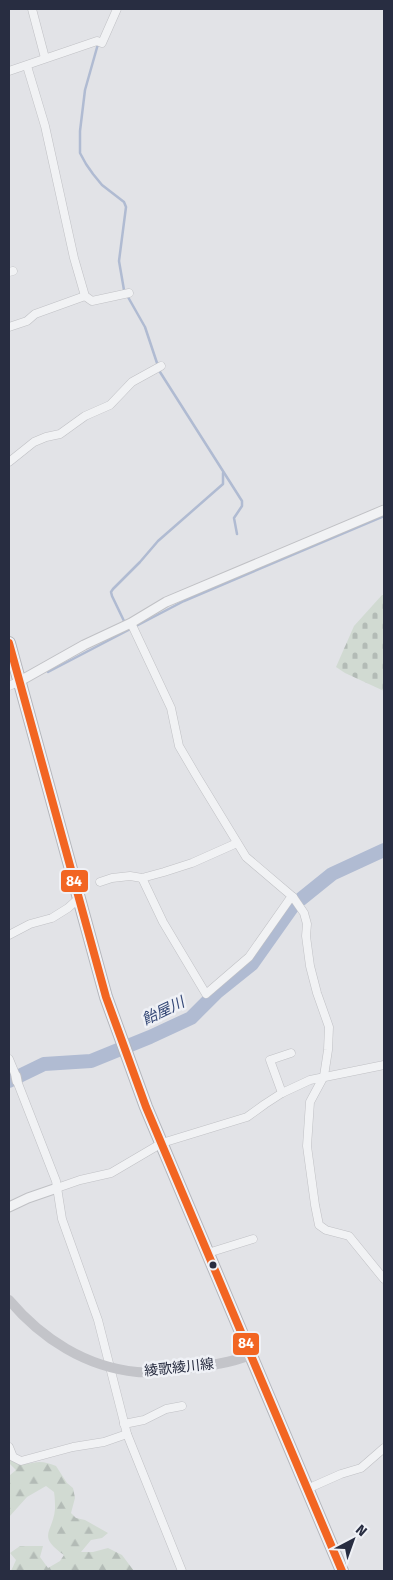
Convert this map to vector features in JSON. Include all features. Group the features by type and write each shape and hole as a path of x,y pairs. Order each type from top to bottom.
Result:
{"highway":[{"path":"9,643 14,684 79,898 106,997 146,1107 342,1571"}],"main road":[{"name":"綾歌綾川線","path":"9,1300 47,1337 82,1358 109,1367 139,1372 193,1368 235,1361 250,1355"}],"street":[{"path":"32,9 45,58"},
{"path":"9,71 45,58 102,42 117,9"},
{"path":"27,66 45,126 74,258 85,296 92,301 127,294"},
{"path":"9,327 28,321 35,314 85,296"},
{"path":"9,462 34,442 60,434 85,416 110,405 132,382 159,367"},
{"path":"14,684 84,645 133,626 166,602 384,510"},
{"path":"133,626 171,708 179,746 246,857 293,897 304,913 307,924 306,936 310,966 329,1027 324,1076 310,1102 307,1146 319,1225 326,1230 349,1236 384,1279"},
{"path":"100,882 112,878 130,876 142,878 192,863 237,843"},
{"path":"142,878 163,922 206,994 249,958 288,900 293,897"},
{"path":"9,935 30,924 52,918 79,898"},
{"path":"282,1093 270,1060 291,1052"},
{"path":"9,1059 56,1181 62,1219 98,1320 127,1434 182,1571"},
{"path":"9,1207 28,1198 80,1180 111,1173 162,1143 247,1117 282,1093 310,1080 384,1065"},
{"path":"208,1253 253,1239"},
{"path":"124,1424 144,1420 166,1409 182,1406"},
{"path":"9,1447 13,1457 21,1461 73,1447 104,1442 127,1434"},
{"path":"307,1489 341,1474 361,1468 384,1448"}],"green space":[{"path":"384,595 384,691 336,667 354,626"},
{"path":"9,1455 19,1464 41,1462 56,1466 67,1483 73,1488 75,1498 71,1513 76,1518 85,1520 108,1533 102,1538 91,1540 81,1552 93,1552 108,1548 122,1555 134,1571 11,1571 16,1560 10,1553 20,1546 43,1546 40,1557 48,1568 60,1561 64,1555 50,1543 48,1538 54,1517 55,1501 54,1492 46,1486 27,1497 9,1517 9,1476 16,1470 9,1463"}],"waterway":[{"path":"98,44 85,90 80,131 80,153 102,185 124,202 126,207 119,261 124,290 145,327 160,372 242,501 242,506 234,518 237,534"},
{"path":"124,621 112,596 111,592 113,589 158,541 223,484 223,473"},
{"path":"48,672 184,601 384,516"},
{"name":"飴屋川","path":"301,899 332,874 384,850"},
{"name":"飴屋川","path":"9,1081 44,1064 91,1061 191,1018 217,992 252,964 293,906"}],"transit line":[{"name":"84","path":"9,643 106,997 146,1107 342,1571"}]}
